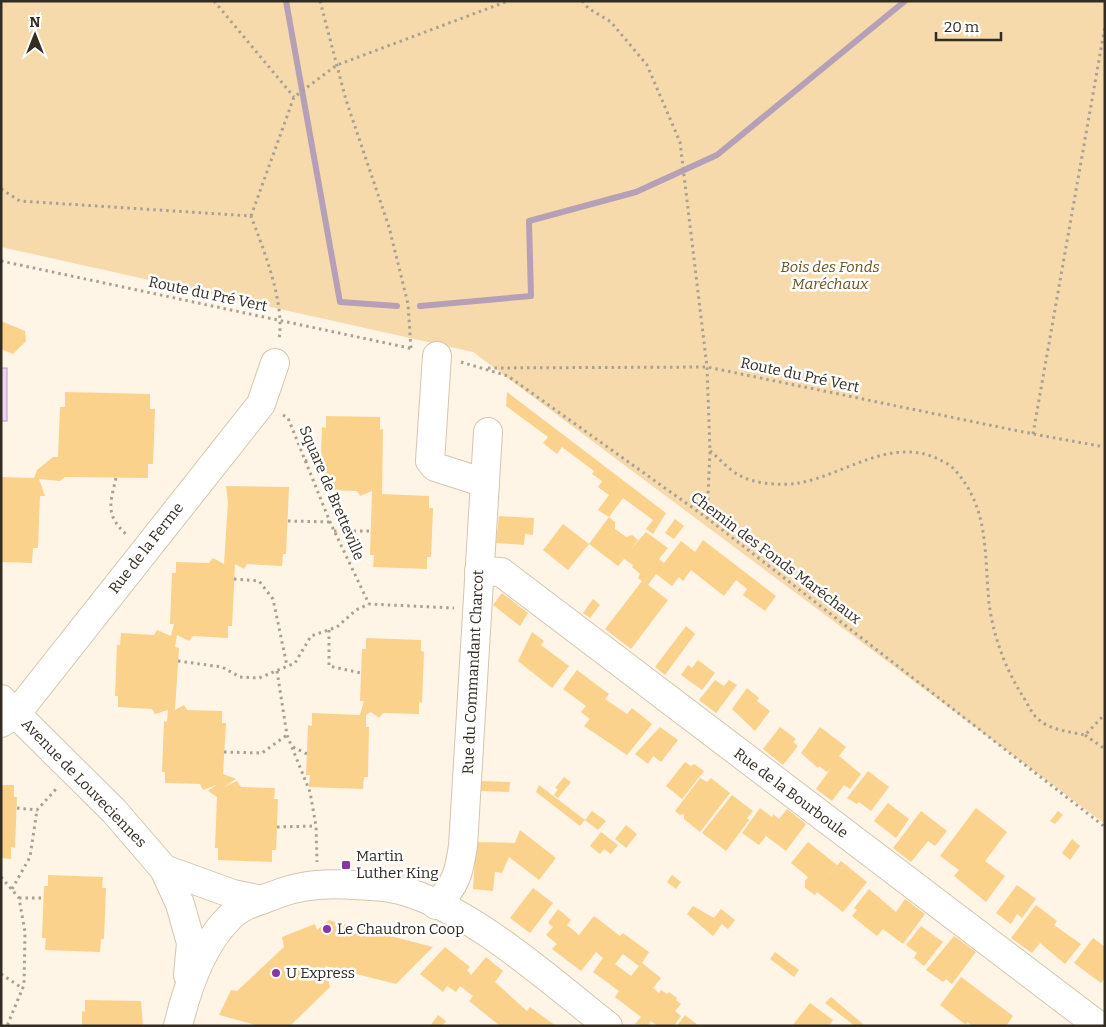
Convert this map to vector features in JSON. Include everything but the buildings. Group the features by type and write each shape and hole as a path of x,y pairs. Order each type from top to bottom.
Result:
{"street":[{"path":"437,356 430,461 436,467 485,483"},
{"name":"Rue de la Ferme","path":"6,712 144,551 261,404 275,363"},
{"name":"Rue du Commandant Charcot","path":"436,905 449,892 458,875 463,846 477,610 490,572 485,483 488,432"},
{"name":"Rue de la Bourboule","path":"490,572 1099,1026"},
{"name":"Avenue de Louveciennes","path":"6,712 114,811 164,869 180,904 191,943 187,989"},
{"name":"Avenue de Louveciennes","path":"164,869 233,894 262,900"},
{"path":"178,1026 187,989 207,947 230,917 262,900 291,889 318,884 399,890 436,905 472,923 514,952 608,1026"}],"path":[{"path":"214,1 294,97"},
{"path":"320,1 346,100 389,227 408,304 411,349"},
{"path":"282,322 266,254 251,216 294,97 337,65 508,1"},
{"path":"582,1 588,8 611,22 647,65 680,142 706,367 710,451 707,518"},
{"path":"1033,434 1105,26"},
{"path":"1,189 20,201 251,216"},
{"name":"Route du Pré Vert","path":"1,261 411,349"},
{"name":"Chemin des Fonds Maréchaux","path":"411,349 486,368 508,376 707,518 1105,827"},
{"name":"Route du Pré Vert","path":"486,368 706,367 1105,447"},
{"name":"Square de Bretteville","path":"261,404 288,418 330,522 369,604"},
{"path":"710,451 739,476 768,483 799,483 876,457 899,452 926,452 951,466 969,488 982,521 986,546 989,604 998,643 1014,682 1038,720 1056,729 1086,735 1105,749"},
{"path":"305,460 321,458"},
{"path":"116,478 109,506 119,528 144,551"},
{"path":"288,521 330,522"},
{"path":"334,530 371,530"},
{"path":"234,579 259,581 273,599 287,666"},
{"path":"178,662 222,667 240,678 259,678 295,663 311,636 337,627 356,610 369,604 382,603 477,610"},
{"path":"329,630 329,666 361,674"},
{"path":"277,670 287,735 310,792 316,826 318,884"},
{"path":"1086,735 1105,714"},
{"path":"224,752 262,753 287,735"},
{"path":"292,747 307,754"},
{"path":"12,889 30,857 37,810 72,771"},
{"path":"17,808 37,810"},
{"path":"277,827 316,826"},
{"path":"1,877 19,898 25,932 22,988 7,1026"},
{"path":"19,898 44,898"},
{"path":"1,974 22,988"}],"green space":[{"name":"Bois des Fonds Maréchaux","path":"1,1 1105,1 1105,824 473,352 1,247"}],"shaded area":[{"path":"1,368 7,368 7,421 1,421"}],"waterway":[{"path":"286,1 340,302 397,306"},
{"path":"420,306 531,296 529,221 636,192 717,155 905,1"}],"place":[{"name":"Martin Luther King","path":"346,865"},
{"name":"Le Chaudron Coop","path":"327,929"},
{"name":"U Express","path":"276,973"}]}
